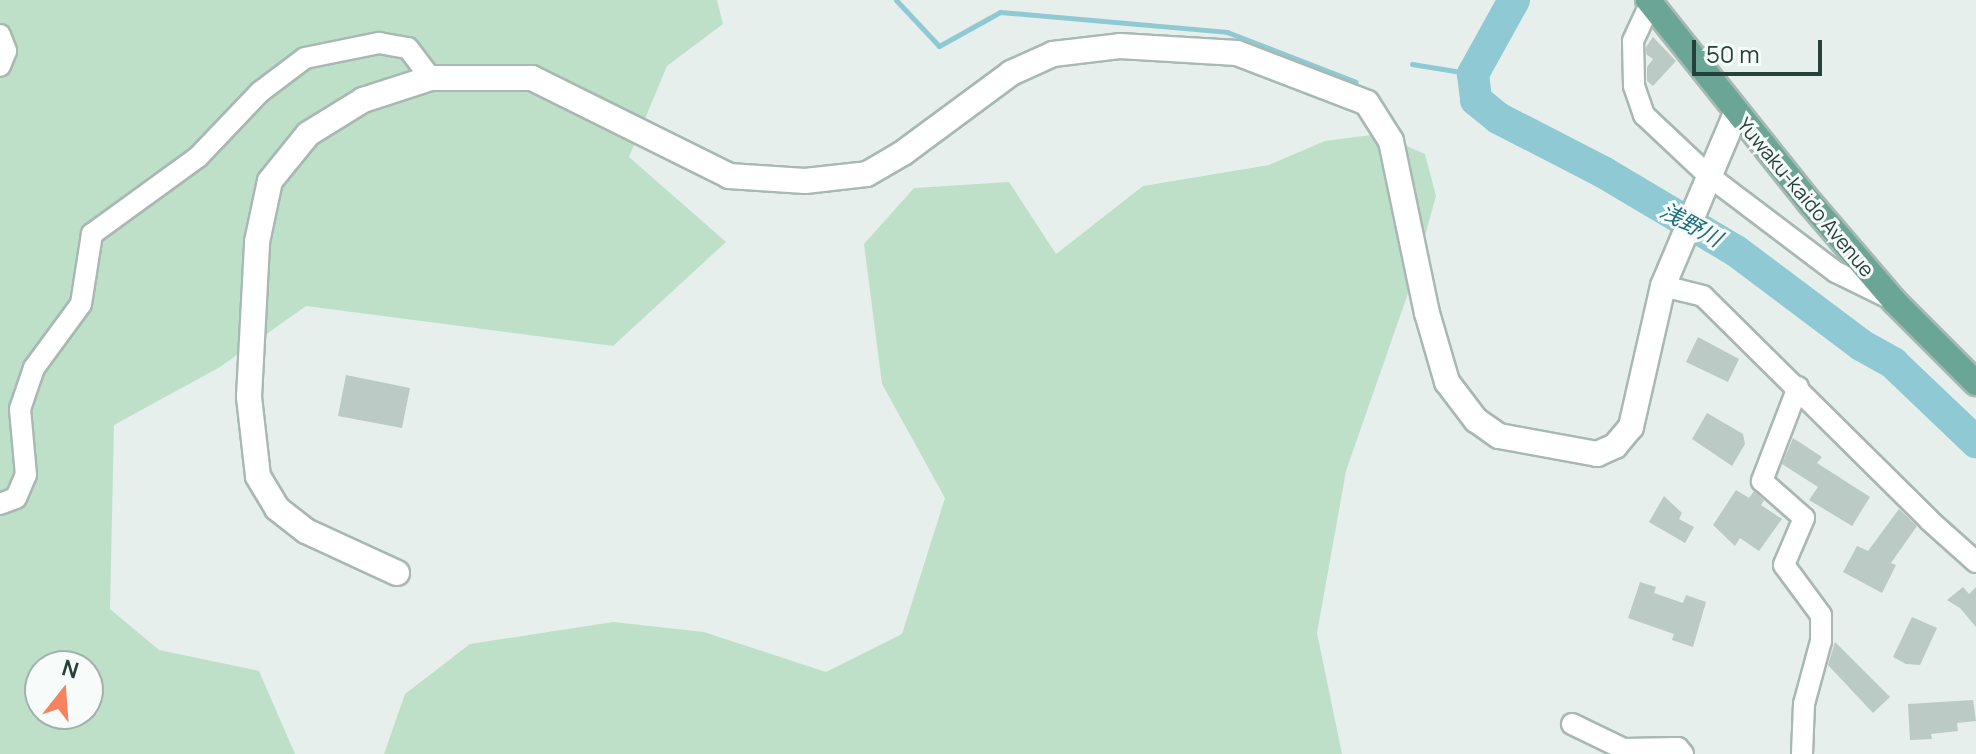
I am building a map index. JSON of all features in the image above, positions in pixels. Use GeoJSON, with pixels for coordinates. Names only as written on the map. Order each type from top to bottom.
{"type":"FeatureCollection","features":[{"type":"Feature","properties":{"kind":"main road","name":"Yuwaku-kaido Avenue"},"geometry":{"type":"LineString","coordinates":[[1650,1],[1736,113],[1894,301],[1976,383]]}},
{"type":"Feature","properties":{"kind":"street"},"geometry":{"type":"LineString","coordinates":[[1650,1],[1633,41],[1634,86],[1644,115],[1705,185],[1836,272],[1894,301]]}},
{"type":"Feature","properties":{"kind":"street"},"geometry":{"type":"LineString","coordinates":[[0,35],[6,51],[0,66]]}},
{"type":"Feature","properties":{"kind":"street"},"geometry":{"type":"LineString","coordinates":[[0,504],[16,498],[26,475],[20,409],[34,368],[81,304],[92,234],[198,157],[260,92],[305,58],[379,43],[408,48],[431,78]]}},
{"type":"Feature","properties":{"kind":"street"},"geometry":{"type":"LineString","coordinates":[[397,573],[306,531],[277,508],[258,476],[249,397],[257,242],[270,181],[308,134],[363,100],[431,78],[532,78],[729,176],[805,181],[867,174],[903,153],[1011,73],[1053,54],[1120,46],[1237,53],[1367,103],[1391,141],[1413,255],[1447,382],[1476,420],[1499,436],[1567,451],[1597,454],[1615,446],[1631,427],[1667,275],[1736,113]]}},
{"type":"Feature","properties":{"kind":"street"},"geometry":{"type":"LineString","coordinates":[[1667,275],[1703,296],[1929,520],[1976,562]]}},
{"type":"Feature","properties":{"kind":"street"},"geometry":{"type":"LineString","coordinates":[[1798,387],[1762,481],[1804,518],[1784,565],[1821,615],[1821,641],[1804,704],[1802,754]]}},
{"type":"Feature","properties":{"kind":"street"},"geometry":{"type":"LineString","coordinates":[[1572,724],[1624,749],[1678,748],[1683,754]]}},
{"type":"Feature","properties":{"kind":"green space"},"geometry":{"type":"Polygon","coordinates":[[[0,0],[717,0],[723,24],[667,66],[629,157],[726,242],[613,346],[306,306],[220,367],[114,425],[110,609],[159,650],[259,671],[295,754],[0,754],[0,0]]]}},
{"type":"Feature","properties":{"kind":"green space"},"geometry":{"type":"Polygon","coordinates":[[[1379,134],[1425,154],[1436,196],[1413,279],[1346,471],[1317,633],[1342,754],[384,754],[405,694],[470,644],[613,622],[704,632],[826,672],[902,634],[945,498],[882,384],[864,244],[914,188],[1009,182],[1056,254],[1143,186],[1269,165],[1325,141],[1379,134]]]}},
{"type":"Feature","properties":{"kind":"building"},"geometry":{"type":"Polygon","coordinates":[[[1653,37],[1676,61],[1653,86],[1647,81],[1647,67],[1653,59],[1646,54],[1646,47],[1653,37]]]}},
{"type":"Feature","properties":{"kind":"building"},"geometry":{"type":"Polygon","coordinates":[[[1698,337],[1739,359],[1728,382],[1686,362],[1698,337]]]}},
{"type":"Feature","properties":{"kind":"building"},"geometry":{"type":"Polygon","coordinates":[[[346,375],[410,388],[402,428],[338,416],[346,375]]]}},
{"type":"Feature","properties":{"kind":"building"},"geometry":{"type":"Polygon","coordinates":[[[1707,413],[1743,434],[1745,444],[1732,466],[1692,439],[1707,413]]]}},
{"type":"Feature","properties":{"kind":"building"},"geometry":{"type":"Polygon","coordinates":[[[1793,438],[1822,457],[1817,463],[1870,497],[1852,526],[1809,500],[1818,487],[1782,464],[1793,438]]]}},
{"type":"Feature","properties":{"kind":"building"},"geometry":{"type":"Polygon","coordinates":[[[1736,490],[1749,498],[1754,491],[1764,500],[1761,505],[1782,519],[1759,551],[1740,538],[1735,546],[1713,525],[1736,490]]]}},
{"type":"Feature","properties":{"kind":"building"},"geometry":{"type":"Polygon","coordinates":[[[1664,496],[1682,513],[1679,519],[1694,527],[1685,543],[1649,522],[1664,496]]]}},
{"type":"Feature","properties":{"kind":"building"},"geometry":{"type":"Polygon","coordinates":[[[1899,509],[1917,526],[1891,563],[1896,565],[1882,593],[1843,572],[1857,546],[1868,551],[1899,509]]]}},
{"type":"Feature","properties":{"kind":"building"},"geometry":{"type":"Polygon","coordinates":[[[1640,582],[1656,587],[1654,593],[1683,603],[1686,595],[1706,602],[1693,647],[1672,640],[1674,634],[1628,618],[1640,582]]]}},
{"type":"Feature","properties":{"kind":"building"},"geometry":{"type":"Polygon","coordinates":[[[1963,587],[1969,594],[1976,587],[1976,627],[1960,608],[1947,600],[1963,587]]]}},
{"type":"Feature","properties":{"kind":"building"},"geometry":{"type":"Polygon","coordinates":[[[1912,617],[1937,628],[1920,665],[1906,664],[1893,657],[1912,617]]]}},
{"type":"Feature","properties":{"kind":"building"},"geometry":{"type":"Polygon","coordinates":[[[1835,642],[1890,697],[1873,713],[1828,665],[1835,642]]]}},
{"type":"Feature","properties":{"kind":"building"},"geometry":{"type":"Polygon","coordinates":[[[1973,700],[1976,721],[1957,723],[1958,731],[1931,734],[1932,739],[1910,740],[1908,704],[1973,700]]]}},
{"type":"Feature","properties":{"kind":"waterway"},"geometry":{"type":"LineString","coordinates":[[896,0],[939,46],[1000,12],[1227,32],[1356,82]]}},
{"type":"Feature","properties":{"kind":"waterway","name":"浅野川"},"geometry":{"type":"LineString","coordinates":[[1514,0],[1473,74],[1476,100],[1498,118],[1603,172],[1736,251],[1861,345],[1893,363],[1976,442]]}},
{"type":"Feature","properties":{"kind":"waterway"},"geometry":{"type":"LineString","coordinates":[[1412,64],[1473,74]]}}]}
